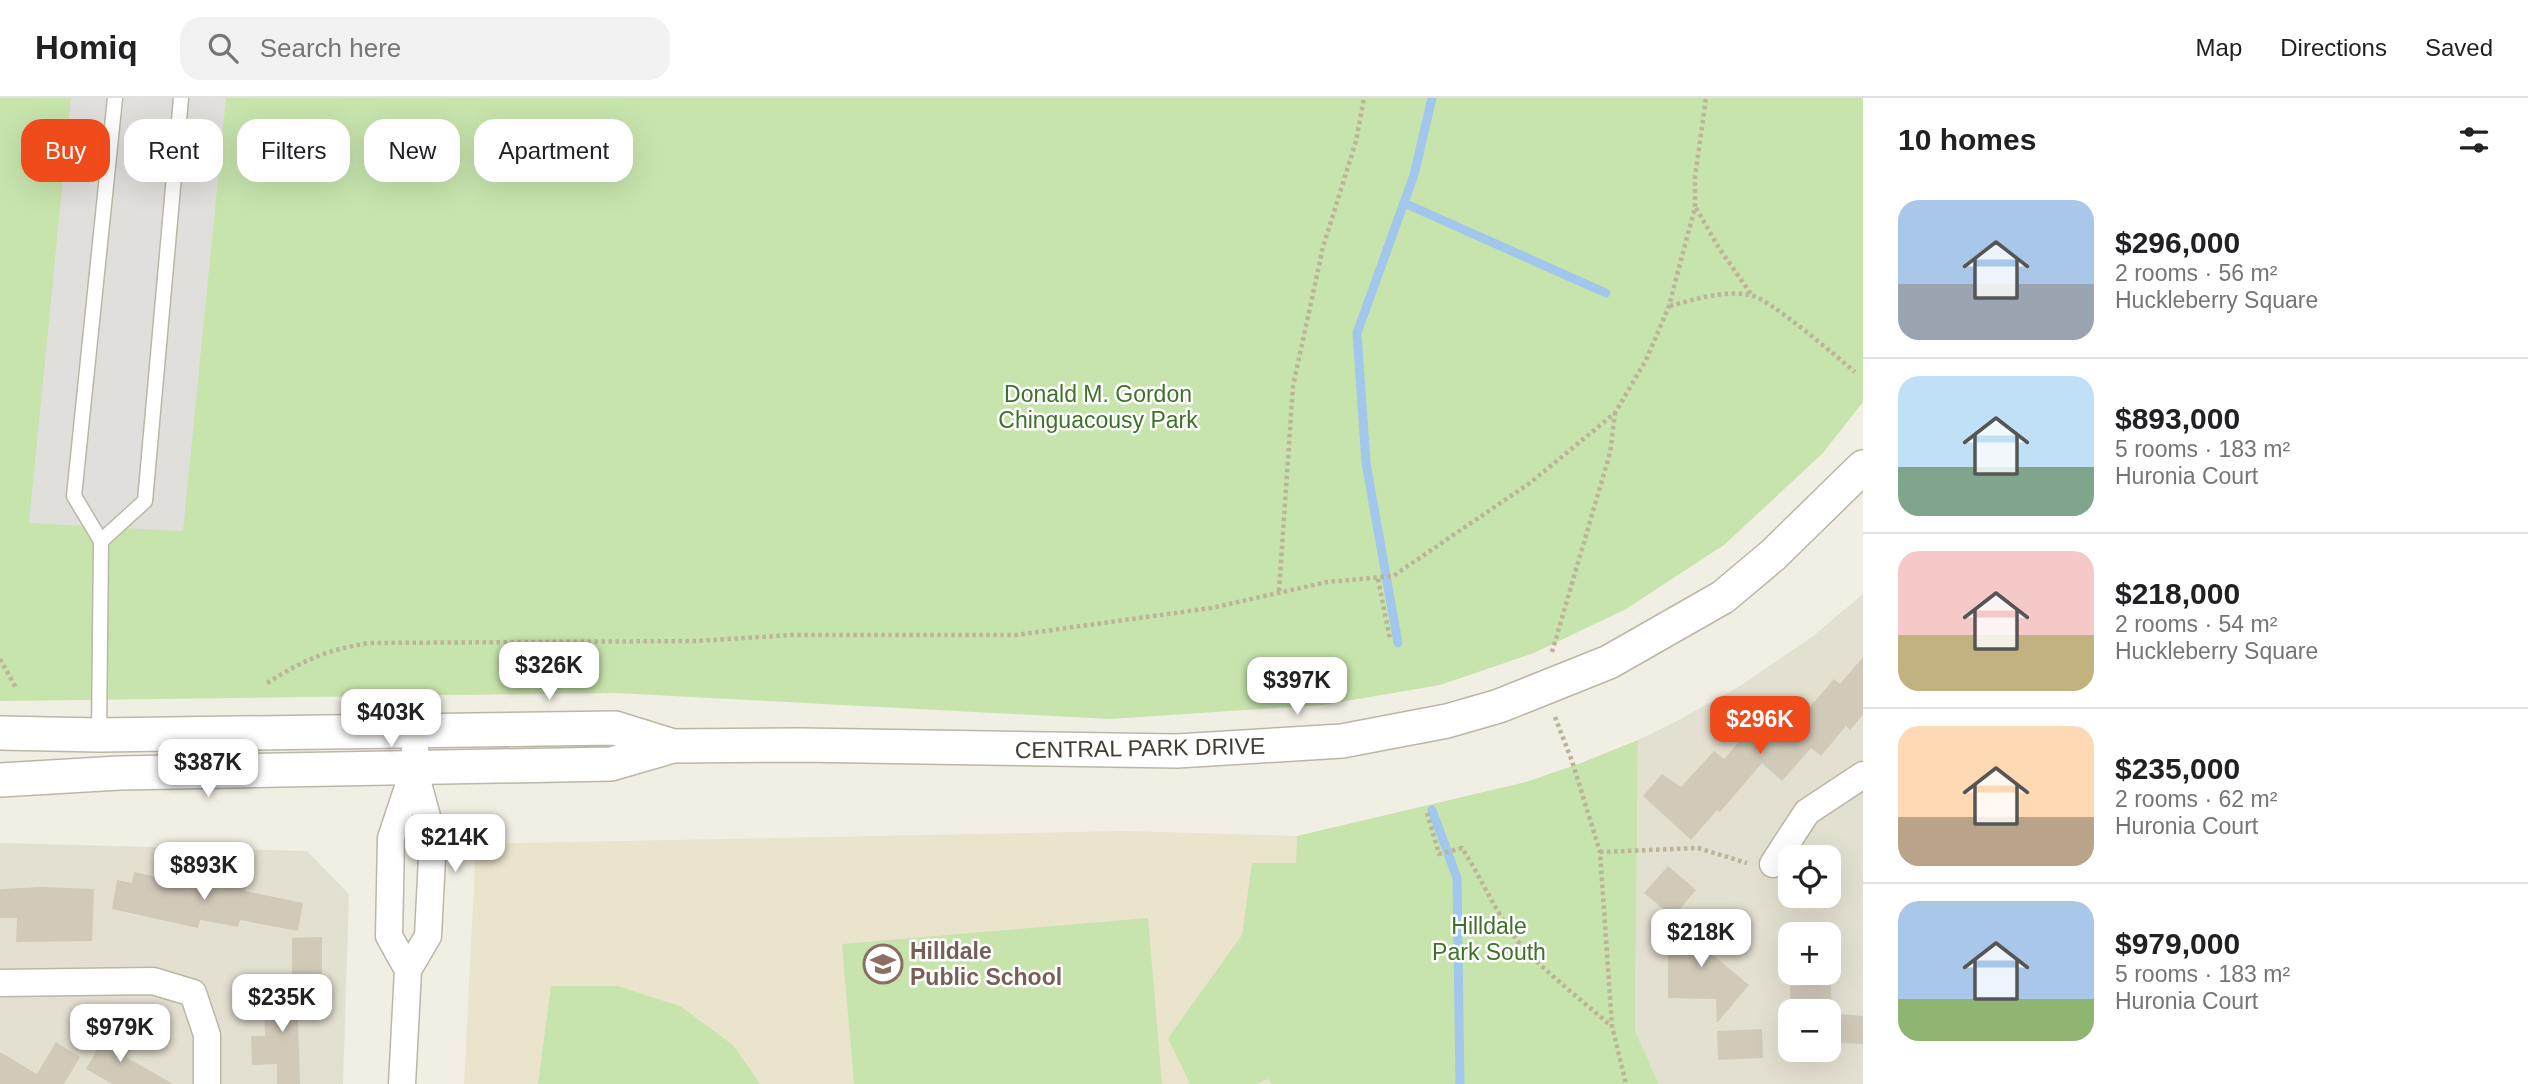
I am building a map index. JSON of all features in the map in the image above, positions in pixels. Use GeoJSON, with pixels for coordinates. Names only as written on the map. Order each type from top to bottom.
{"type":"FeatureCollection","features":[{"type":"Feature","properties":{"kind":"street","name":"CENTRAL PARK DRIVE"},"geometry":{"type":"LineString","coordinates":[[0,780],[119,773],[611,765],[673,746],[800,745],[1178,751],[1288,745],[1378,736],[1436,724],[1499,706],[1609,662],[1723,597],[1773,555],[1863,467]]}},
{"type":"Feature","properties":{"kind":"street","name":"CENTRAL PARK DRIVE"},"geometry":{"type":"LineString","coordinates":[[0,733],[99,735],[615,728],[673,746]]}},
{"type":"Feature","properties":{"kind":"street"},"geometry":{"type":"LineString","coordinates":[[408,970],[388,936],[391,838],[414,769],[416,732]]}},
{"type":"Feature","properties":{"kind":"street"},"geometry":{"type":"LineString","coordinates":[[402,1084],[408,970],[428,936],[433,838],[414,769]]}},
{"type":"Feature","properties":{"kind":"street"},"geometry":{"type":"LineString","coordinates":[[1773,864],[1807,812],[1863,775]]}},
{"type":"Feature","properties":{"kind":"street"},"geometry":{"type":"LineString","coordinates":[[0,983],[153,981],[193,993],[207,1035],[207,1084]]}},
{"type":"Feature","properties":{"kind":"lane"},"geometry":{"type":"LineString","coordinates":[[99,735],[100,541],[74,496],[115,98]]}},
{"type":"Feature","properties":{"kind":"lane"},"geometry":{"type":"LineString","coordinates":[[100,541],[145,501],[181,98]]}},
{"type":"Feature","properties":{"kind":"path"},"geometry":{"type":"LineString","coordinates":[[1279,591],[1293,386],[1323,247],[1356,141],[1364,98]]}},
{"type":"Feature","properties":{"kind":"path"},"geometry":{"type":"LineString","coordinates":[[267,683],[302,662],[332,649],[369,643],[696,641],[792,635],[1016,635],[1211,608],[1327,582],[1394,576],[1530,483],[1615,413],[1646,360],[1669,306],[1695,207],[1695,177],[1706,98]]}},
{"type":"Feature","properties":{"kind":"path"},"geometry":{"type":"LineString","coordinates":[[1695,207],[1718,248],[1752,295],[1811,336],[1855,372]]}},
{"type":"Feature","properties":{"kind":"path"},"geometry":{"type":"LineString","coordinates":[[1669,306],[1707,296],[1752,295]]}},
{"type":"Feature","properties":{"kind":"path"},"geometry":{"type":"LineString","coordinates":[[1615,413],[1610,453],[1569,587],[1543,687],[1572,761],[1600,852],[1612,1026],[1626,1084]]}},
{"type":"Feature","properties":{"kind":"path"},"geometry":{"type":"LineString","coordinates":[[1380,579],[1390,639]]}},
{"type":"Feature","properties":{"kind":"path"},"geometry":{"type":"LineString","coordinates":[[0,659],[16,688]]}},
{"type":"Feature","properties":{"kind":"path"},"geometry":{"type":"LineString","coordinates":[[1427,813],[1439,854],[1462,848],[1484,881],[1503,920],[1528,953],[1612,1026]]}},
{"type":"Feature","properties":{"kind":"path"},"geometry":{"type":"LineString","coordinates":[[1600,852],[1698,848],[1741,863],[1773,864]]}},
{"type":"Feature","properties":{"kind":"shaded area"},"geometry":{"type":"Polygon","coordinates":[[[71,98],[226,98],[223,128],[223,119],[124,119],[124,182],[218,182],[183,531],[29,523],[63,182],[110,182],[110,119],[69,119],[71,98]]]}},
{"type":"Feature","properties":{"kind":"shaded area"},"geometry":{"type":"Polygon","coordinates":[[[1863,594],[1863,1084],[1659,1084],[1635,1031],[1638,740],[1740,686],[1813,636],[1863,594]]]}},
{"type":"Feature","properties":{"kind":"shaded area","name":"Hilldale Public School"},"geometry":{"type":"Polygon","coordinates":[[[1124,831],[1297,836],[1295,1084],[464,1084],[476,844],[1124,831]]]}},
{"type":"Feature","properties":{"kind":"shaded area"},"geometry":{"type":"Polygon","coordinates":[[[0,843],[307,851],[349,894],[343,1084],[0,1084],[0,843]]]}},
{"type":"Feature","properties":{"kind":"green space","name":"Donald M. Gordon Chinguacousy Park"},"geometry":{"type":"Polygon","coordinates":[[[0,98],[1863,98],[1863,402],[1822,454],[1724,545],[1626,609],[1534,653],[1440,685],[1323,705],[1110,719],[615,693],[0,701],[0,98]]]}},
{"type":"Feature","properties":{"kind":"green space","name":"Hilldale Park South"},"geometry":{"type":"Polygon","coordinates":[[[1638,740],[1635,1031],[1659,1084],[1272,1084],[1268,1079],[1257,1084],[1190,1084],[1168,1038],[1242,935],[1252,863],[1296,863],[1297,836],[1526,782],[1638,740]]]}},
{"type":"Feature","properties":{"kind":"green space"},"geometry":{"type":"Polygon","coordinates":[[[1148,918],[1162,1084],[854,1084],[842,944],[1148,918]]]}},
{"type":"Feature","properties":{"kind":"green space"},"geometry":{"type":"Polygon","coordinates":[[[551,986],[617,986],[680,1006],[733,1045],[760,1084],[538,1084],[551,986]]]}},
{"type":"Feature","properties":{"kind":"building"},"geometry":{"type":"Polygon","coordinates":[[[1863,657],[1863,715],[1850,730],[1846,726],[1821,756],[1811,748],[1782,781],[1762,763],[1720,812],[1717,810],[1691,840],[1643,796],[1662,774],[1681,787],[1714,751],[1724,759],[1755,723],[1774,739],[1803,704],[1808,709],[1834,679],[1840,684],[1863,657]]]}},
{"type":"Feature","properties":{"kind":"building"},"geometry":{"type":"Polygon","coordinates":[[[1668,866],[1696,890],[1673,917],[1644,893],[1668,866]]]}},
{"type":"Feature","properties":{"kind":"building"},"geometry":{"type":"Polygon","coordinates":[[[134,872],[178,881],[179,877],[218,884],[220,875],[247,880],[245,891],[303,903],[298,931],[240,920],[238,927],[200,920],[198,928],[112,909],[117,880],[132,883],[134,872]]]}},
{"type":"Feature","properties":{"kind":"building"},"geometry":{"type":"Polygon","coordinates":[[[0,889],[94,889],[92,941],[16,942],[17,918],[0,918],[0,889]]]}},
{"type":"Feature","properties":{"kind":"building"},"geometry":{"type":"Polygon","coordinates":[[[1693,915],[1715,934],[1713,936],[1722,945],[1713,955],[1749,985],[1717,1023],[1716,999],[1668,998],[1668,954],[1663,950],[1693,915]]]}},
{"type":"Feature","properties":{"kind":"building"},"geometry":{"type":"Polygon","coordinates":[[[322,937],[322,983],[292,983],[292,938],[322,937]]]}},
{"type":"Feature","properties":{"kind":"building"},"geometry":{"type":"Polygon","coordinates":[[[1831,985],[1832,999],[1790,999],[1790,986],[1831,985]]]}},
{"type":"Feature","properties":{"kind":"building"},"geometry":{"type":"Polygon","coordinates":[[[264,991],[310,991],[311,1019],[298,1019],[300,1084],[277,1084],[277,1064],[252,1065],[251,1036],[265,1036],[264,991]]]}},
{"type":"Feature","properties":{"kind":"building"},"geometry":{"type":"Polygon","coordinates":[[[1841,1014],[1863,1016],[1863,1044],[1841,1043],[1841,1014]]]}},
{"type":"Feature","properties":{"kind":"building"},"geometry":{"type":"Polygon","coordinates":[[[109,1029],[134,1044],[126,1057],[173,1084],[112,1084],[86,1069],[109,1029]]]}},
{"type":"Feature","properties":{"kind":"building"},"geometry":{"type":"Polygon","coordinates":[[[1762,1029],[1763,1058],[1718,1060],[1717,1031],[1762,1029]]]}},
{"type":"Feature","properties":{"kind":"building"},"geometry":{"type":"Polygon","coordinates":[[[56,1042],[80,1057],[64,1084],[0,1084],[0,1052],[37,1074],[56,1042]]]}},
{"type":"Feature","properties":{"kind":"waterway"},"geometry":{"type":"LineString","coordinates":[[1398,643],[1366,463],[1357,333],[1414,175],[1432,98]]}},
{"type":"Feature","properties":{"kind":"waterway"},"geometry":{"type":"LineString","coordinates":[[1404,203],[1606,293]]}},
{"type":"Feature","properties":{"kind":"waterway"},"geometry":{"type":"LineString","coordinates":[[1432,810],[1457,878],[1460,1084]]}},
{"type":"Feature","properties":{"kind":"place","name":"Hilldale Public School"},"geometry":{"type":"Point","coordinates":[883,964]}}]}
